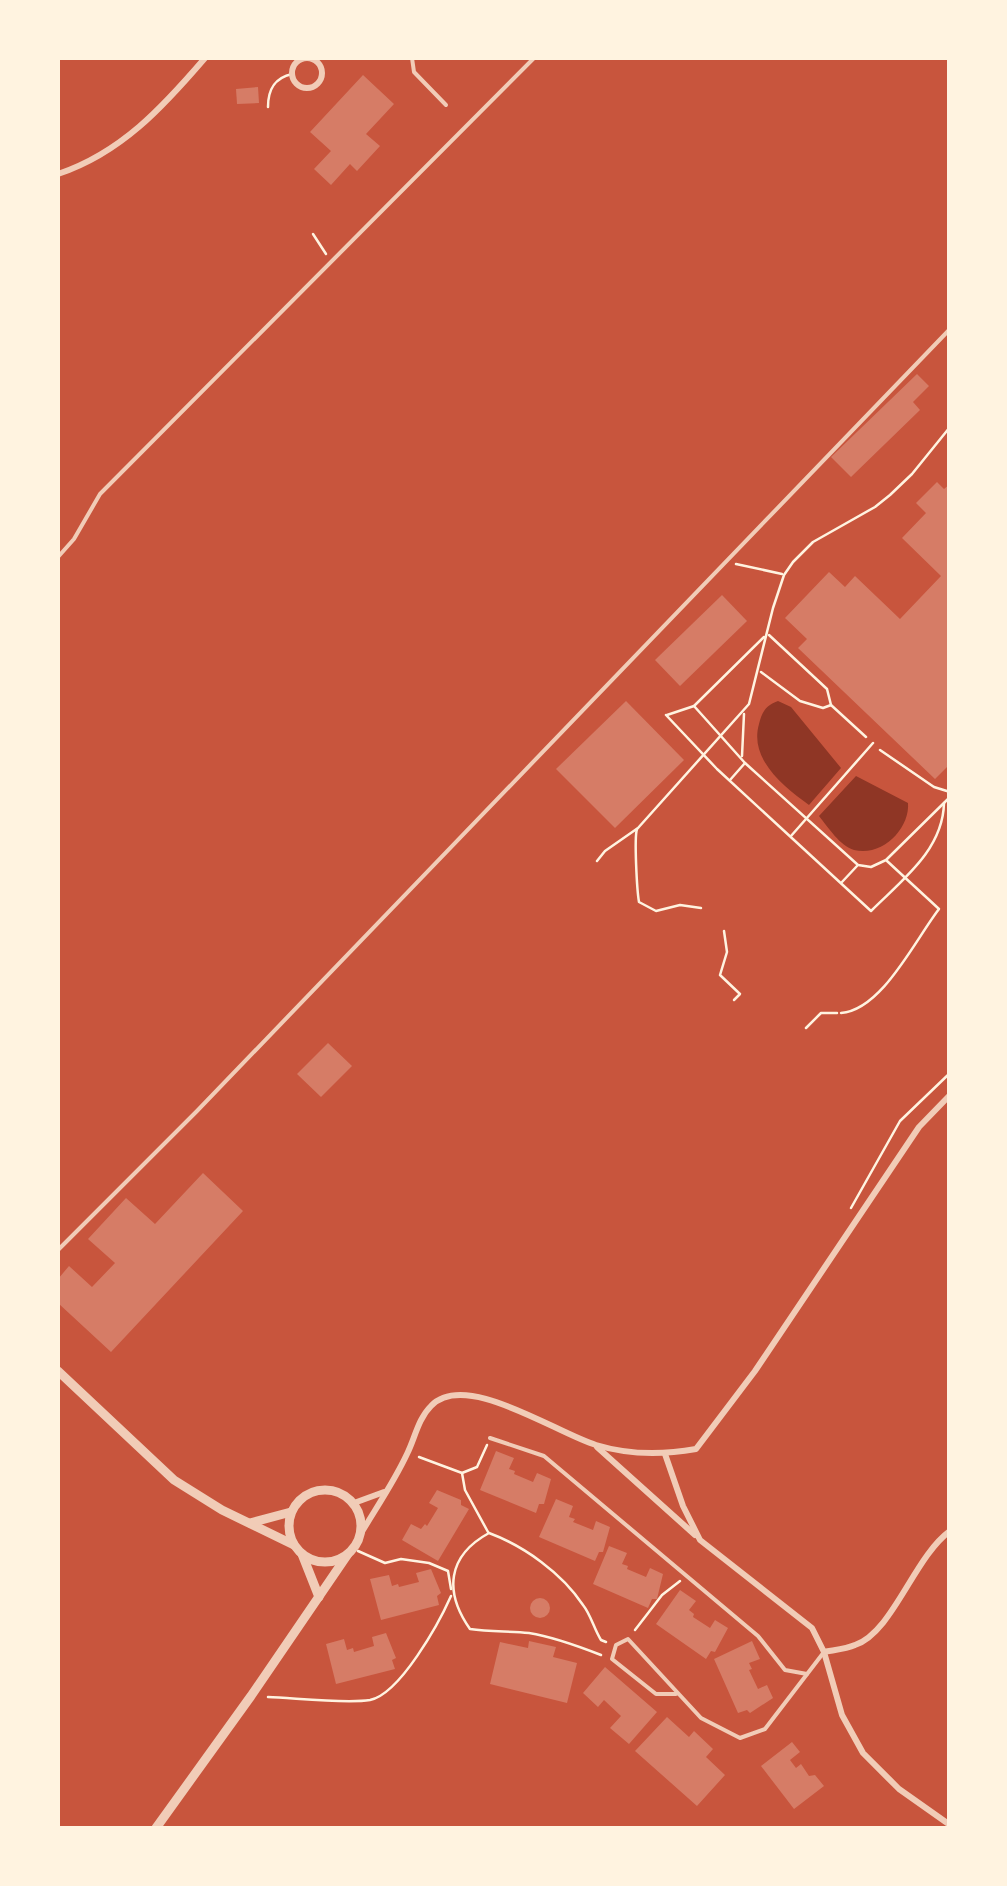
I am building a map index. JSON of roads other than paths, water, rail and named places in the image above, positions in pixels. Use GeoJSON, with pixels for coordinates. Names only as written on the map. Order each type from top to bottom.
{"type":"FeatureCollection","features":[{"type":"Feature","properties":{"kind":"street"},"geometry":{"type":"LineString","coordinates":[[58,174],[117,146],[166,103],[205,58]]}},
{"type":"Feature","properties":{"kind":"street"},"geometry":{"type":"LineString","coordinates":[[299,59],[318,62],[322,77],[310,88],[302,88],[292,74],[299,59]]}},
{"type":"Feature","properties":{"kind":"street"},"geometry":{"type":"LineString","coordinates":[[156,1828],[350,1551],[408,1454],[431,1405],[453,1394],[480,1397],[595,1445],[634,1453],[666,1454],[696,1449],[755,1371],[919,1127],[950,1095]]}},
{"type":"Feature","properties":{"kind":"street"},"geometry":{"type":"LineString","coordinates":[[58,1370],[174,1480],[222,1510],[294,1544]]}},
{"type":"Feature","properties":{"kind":"street"},"geometry":{"type":"LineString","coordinates":[[595,1445],[700,1540],[812,1628],[824,1652],[842,1715],[864,1753],[899,1789],[950,1824]]}},
{"type":"Feature","properties":{"kind":"street"},"geometry":{"type":"LineString","coordinates":[[666,1454],[683,1506],[700,1540]]}},
{"type":"Feature","properties":{"kind":"street"},"geometry":{"type":"LineString","coordinates":[[319,1597],[289,1533],[291,1512],[304,1495],[336,1491],[354,1503],[359,1513],[360,1535]]}},
{"type":"Feature","properties":{"kind":"street"},"geometry":{"type":"LineString","coordinates":[[354,1503],[385,1492]]}},
{"type":"Feature","properties":{"kind":"street"},"geometry":{"type":"LineString","coordinates":[[250,1523],[291,1512]]}},
{"type":"Feature","properties":{"kind":"street"},"geometry":{"type":"LineString","coordinates":[[824,1652],[859,1644],[892,1611],[917,1568],[939,1539],[950,1532]]}},
{"type":"Feature","properties":{"kind":"street"},"geometry":{"type":"LineString","coordinates":[[302,1554],[325,1562],[350,1551]]}},
{"type":"Feature","properties":{"kind":"lane"},"geometry":{"type":"LineString","coordinates":[[412,58],[414,72],[421,82],[446,105]]}},
{"type":"Feature","properties":{"kind":"lane"},"geometry":{"type":"LineString","coordinates":[[58,558],[100,494],[534,58]]}},
{"type":"Feature","properties":{"kind":"lane"},"geometry":{"type":"LineString","coordinates":[[58,1250],[950,329]]}},
{"type":"Feature","properties":{"kind":"lane"},"geometry":{"type":"LineString","coordinates":[[490,1438],[544,1456],[758,1636],[785,1670],[807,1674]]}},
{"type":"Feature","properties":{"kind":"lane"},"geometry":{"type":"LineString","coordinates":[[676,1694],[656,1694],[612,1659],[616,1645],[628,1639],[702,1718],[740,1738],[765,1729],[824,1652]]}}]}
